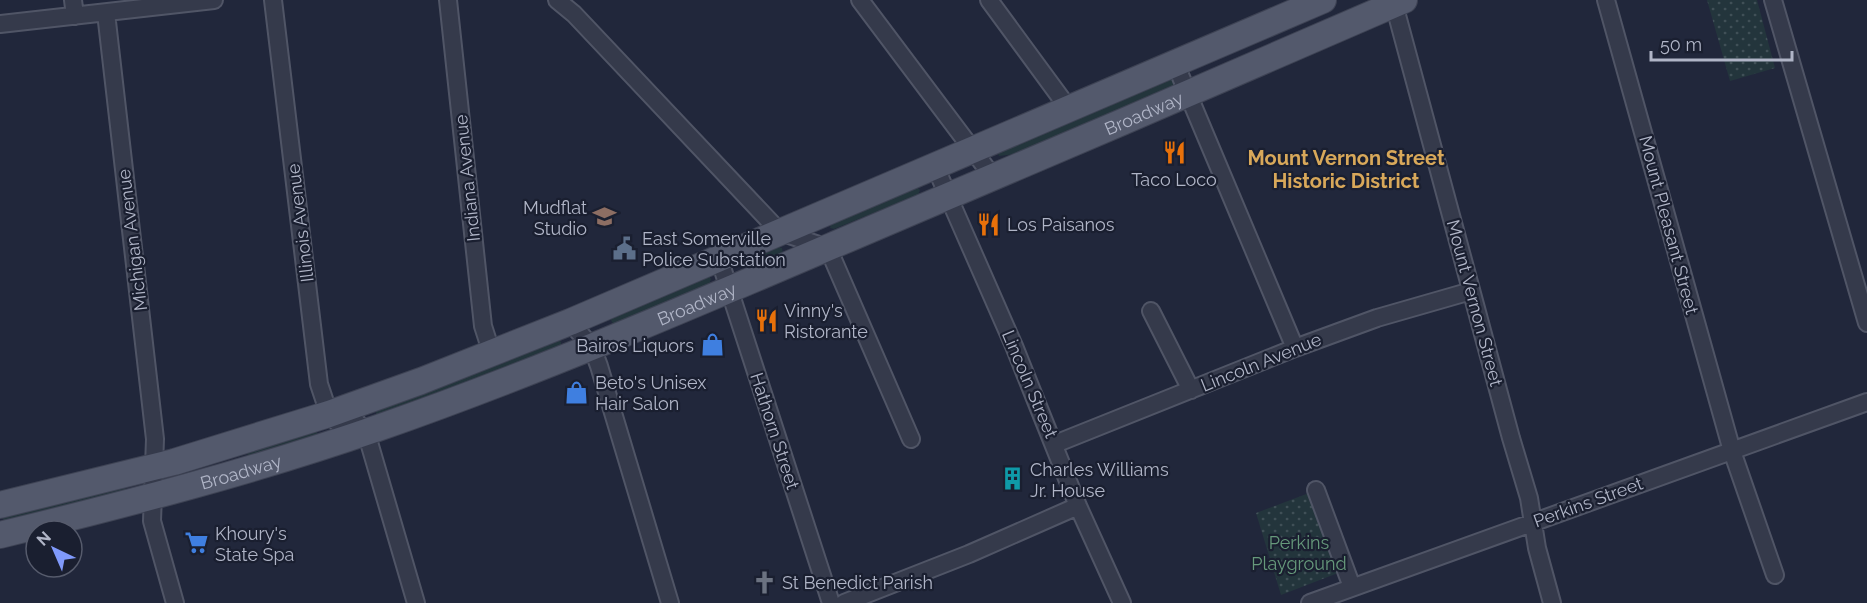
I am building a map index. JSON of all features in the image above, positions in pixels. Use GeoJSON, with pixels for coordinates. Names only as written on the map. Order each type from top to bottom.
{"type":"FeatureCollection","features":[{"type":"Feature","properties":{"kind":"main road","name":"Broadway"},"geometry":{"type":"LineString","coordinates":[[0,505],[155,467],[337,411],[492,354],[1323,0]]}},
{"type":"Feature","properties":{"kind":"main road","name":"Broadway"},"geometry":{"type":"LineString","coordinates":[[0,535],[153,497],[359,434],[592,347],[993,177],[1393,2]]}},
{"type":"Feature","properties":{"kind":"street"},"geometry":{"type":"LineString","coordinates":[[0,24],[74,8],[105,13],[214,0]]}},
{"type":"Feature","properties":{"kind":"street","name":"Illinois Avenue"},"geometry":{"type":"LineString","coordinates":[[273,0],[317,375],[337,411]]}},
{"type":"Feature","properties":{"kind":"street","name":"Indiana Avenue"},"geometry":{"type":"LineString","coordinates":[[448,0],[483,327],[492,354]]}},
{"type":"Feature","properties":{"kind":"street"},"geometry":{"type":"LineString","coordinates":[[557,0],[574,14],[780,232],[828,248],[911,440]]}},
{"type":"Feature","properties":{"kind":"street"},"geometry":{"type":"LineString","coordinates":[[860,0],[993,177]]}},
{"type":"Feature","properties":{"kind":"street"},"geometry":{"type":"LineString","coordinates":[[989,0],[1069,109]]}},
{"type":"Feature","properties":{"kind":"street","name":"Mount Pleasant Street"},"geometry":{"type":"LineString","coordinates":[[1606,0],[1732,451],[1774,575]]}},
{"type":"Feature","properties":{"kind":"street"},"geometry":{"type":"LineString","coordinates":[[1773,0],[1867,323]]}},
{"type":"Feature","properties":{"kind":"street","name":"Mount Vernon Street"},"geometry":{"type":"LineString","coordinates":[[1393,2],[1534,522],[1537,548],[1552,603]]}},
{"type":"Feature","properties":{"kind":"street","name":"Michigan Avenue"},"geometry":{"type":"LineString","coordinates":[[105,13],[155,439],[152,521],[175,603]]}},
{"type":"Feature","properties":{"kind":"street"},"geometry":{"type":"LineString","coordinates":[[1175,63],[1295,348]]}},
{"type":"Feature","properties":{"kind":"street","name":"Lincoln Street"},"geometry":{"type":"LineString","coordinates":[[935,166],[1014,346],[1078,506],[1122,603]]}},
{"type":"Feature","properties":{"kind":"street","name":"Hathorn Street"},"geometry":{"type":"LineString","coordinates":[[719,258],[831,603]]}},
{"type":"Feature","properties":{"kind":"street","name":"Lincoln Avenue"},"geometry":{"type":"LineString","coordinates":[[1055,444],[1295,348],[1377,318],[1471,291]]}},
{"type":"Feature","properties":{"kind":"street"},"geometry":{"type":"LineString","coordinates":[[1151,310],[1191,390]]}},
{"type":"Feature","properties":{"kind":"street"},"geometry":{"type":"LineString","coordinates":[[570,322],[592,347],[670,603]]}},
{"type":"Feature","properties":{"kind":"street","name":"Perkins Street"},"geometry":{"type":"LineString","coordinates":[[1310,603],[1867,402]]}},
{"type":"Feature","properties":{"kind":"street"},"geometry":{"type":"LineString","coordinates":[[337,411],[359,434],[416,603]]}},
{"type":"Feature","properties":{"kind":"street"},"geometry":{"type":"LineString","coordinates":[[1316,490],[1352,587]]}},
{"type":"Feature","properties":{"kind":"street"},"geometry":{"type":"LineString","coordinates":[[844,603],[969,554],[1078,506]]}},
{"type":"Feature","properties":{"kind":"green space"},"geometry":{"type":"Polygon","coordinates":[[[1707,0],[1757,0],[1775,68],[1730,81],[1707,0]]]}},
{"type":"Feature","properties":{"kind":"green space"},"geometry":{"type":"Polygon","coordinates":[[[1171,78],[1174,80],[1172,87],[1016,154],[999,156],[997,152],[1171,78]]]}},
{"type":"Feature","properties":{"kind":"green space"},"geometry":{"type":"Polygon","coordinates":[[[915,185],[920,190],[918,195],[834,229],[830,228],[831,224],[915,185]]]}},
{"type":"Feature","properties":{"kind":"green space"},"geometry":{"type":"Polygon","coordinates":[[[778,247],[782,248],[783,254],[748,268],[745,266],[753,256],[778,247]]]}},
{"type":"Feature","properties":{"kind":"green space"},"geometry":{"type":"Polygon","coordinates":[[[709,276],[711,279],[709,285],[617,325],[611,320],[612,316],[709,276]]]}},
{"type":"Feature","properties":{"kind":"green space"},"geometry":{"type":"Polygon","coordinates":[[[554,339],[561,342],[561,347],[379,416],[376,415],[379,409],[471,375],[554,339]]]}},
{"type":"Feature","properties":{"kind":"green space"},"geometry":{"type":"Polygon","coordinates":[[[315,430],[317,437],[248,456],[247,454],[250,450],[315,430]]]}},
{"type":"Feature","properties":{"kind":"green space"},"geometry":{"type":"Polygon","coordinates":[[[124,486],[126,492],[4,521],[3,519],[4,515],[124,486]]]}},
{"type":"Feature","properties":{"kind":"green space","name":"Perkins Playground"},"geometry":{"type":"Polygon","coordinates":[[[1309,493],[1338,573],[1281,595],[1256,513],[1309,493]]]}},
{"type":"Feature","properties":{"kind":"place","name":"Taco Loco"},"geometry":{"type":"Point","coordinates":[1174,153]}},
{"type":"Feature","properties":{"kind":"place","name":"Mudflat Studio"},"geometry":{"type":"Point","coordinates":[605,217]}},
{"type":"Feature","properties":{"kind":"place","name":"Los Paisanos"},"geometry":{"type":"Point","coordinates":[989,224]}},
{"type":"Feature","properties":{"kind":"place","name":"East Somerville Police Substation"},"geometry":{"type":"Point","coordinates":[624,248]}},
{"type":"Feature","properties":{"kind":"place","name":"Vinny's Ristorante"},"geometry":{"type":"Point","coordinates":[766,320]}},
{"type":"Feature","properties":{"kind":"place","name":"Bairos Liquors"},"geometry":{"type":"Point","coordinates":[712,345]}},
{"type":"Feature","properties":{"kind":"place","name":"Beto's Unisex Hair Salon"},"geometry":{"type":"Point","coordinates":[577,392]}},
{"type":"Feature","properties":{"kind":"place","name":"Charles Williams Jr. House"},"geometry":{"type":"Point","coordinates":[1012,479]}},
{"type":"Feature","properties":{"kind":"place","name":"Khoury's State Spa"},"geometry":{"type":"Point","coordinates":[197,543]}},
{"type":"Feature","properties":{"kind":"place","name":"St Benedict Parish"},"geometry":{"type":"Point","coordinates":[764,582]}},
{"type":"Feature","properties":{"kind":"district","name":"Mount Vernon Street Historic District"},"geometry":{"type":"Point","coordinates":[1346,170]}}]}
